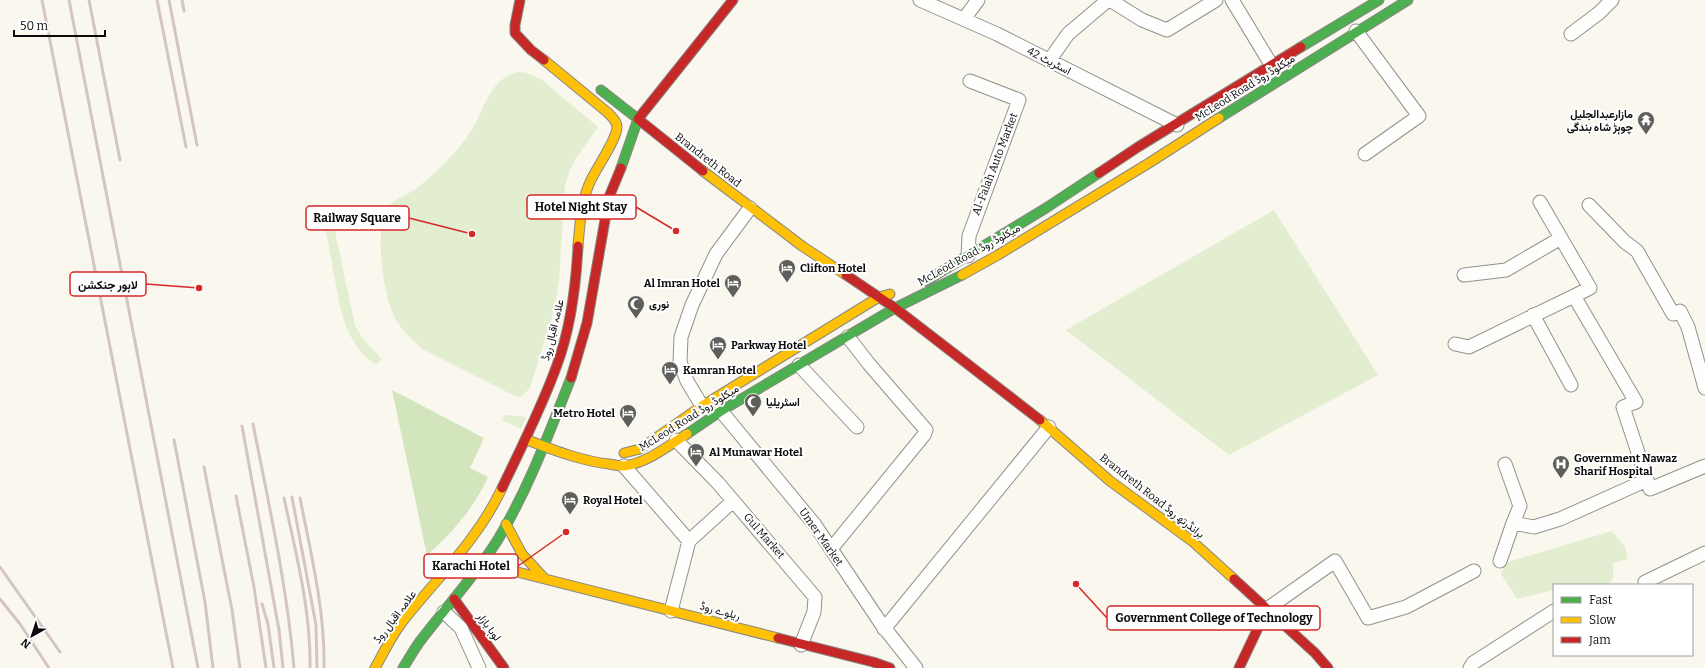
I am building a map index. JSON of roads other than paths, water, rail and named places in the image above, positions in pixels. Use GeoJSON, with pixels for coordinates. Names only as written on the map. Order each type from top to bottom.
{"type":"FeatureCollection","features":[{"type":"Feature","properties":{"kind":"main road","name":"علامہ اقبال روڈ"},"geometry":{"type":"LineString","coordinates":[[375,668],[389,642],[403,621],[440,579],[478,530],[496,499],[527,434],[557,365],[571,312],[576,281],[580,222],[590,181],[612,140],[617,126],[615,120],[607,112],[523,43],[515,33],[518,22],[520,0]]}},
{"type":"Feature","properties":{"kind":"main road"},"geometry":{"type":"LineString","coordinates":[[403,668],[420,641],[482,563],[506,524],[524,490],[544,446],[554,440],[588,316],[609,197],[638,119],[733,0]]}},
{"type":"Feature","properties":{"kind":"main road","name":"McLeod Road میکلوڈ روڈ"},"geometry":{"type":"LineString","coordinates":[[915,286],[968,256],[1046,208],[1138,147],[1379,0]]}},
{"type":"Feature","properties":{"kind":"main road","name":"McLeod Road میکلوڈ روڈ"},"geometry":{"type":"LineString","coordinates":[[527,434],[544,446],[590,462],[624,466],[642,461],[661,451],[721,411],[895,308],[966,273],[1149,163],[1356,31],[1408,0]]}},
{"type":"Feature","properties":{"kind":"main road","name":"Brandreth Road"},"geometry":{"type":"LineString","coordinates":[[595,84],[656,135],[750,208],[808,250],[895,308]]}},
{"type":"Feature","properties":{"kind":"main road"},"geometry":{"type":"LineString","coordinates":[[1138,147],[1149,163]]}},
{"type":"Feature","properties":{"kind":"main road","name":"McLeod Road میکلوڈ روڈ"},"geometry":{"type":"LineString","coordinates":[[616,454],[640,449],[702,406],[880,297],[902,291]]}},
{"type":"Feature","properties":{"kind":"main road","name":"Brandreth Road برانڈرتھ روڈ"},"geometry":{"type":"LineString","coordinates":[[895,308],[1049,427],[1110,481],[1192,541],[1315,653],[1328,668]]}},
{"type":"Feature","properties":{"kind":"main road"},"geometry":{"type":"LineString","coordinates":[[527,434],[554,440],[581,450],[602,454]]}},
{"type":"Feature","properties":{"kind":"main road","name":"ریلوے روڈ"},"geometry":{"type":"LineString","coordinates":[[506,524],[521,555],[532,568],[544,578]]}},
{"type":"Feature","properties":{"kind":"main road","name":"ریلوے روڈ"},"geometry":{"type":"LineString","coordinates":[[482,563],[873,662],[890,668]]}},
{"type":"Feature","properties":{"kind":"main road","name":"لوہا بازار"},"geometry":{"type":"LineString","coordinates":[[454,599],[504,668]]}},
{"type":"Feature","properties":{"kind":"main road"},"geometry":{"type":"LineString","coordinates":[[1239,668],[1266,609]]}},
{"type":"Feature","properties":{"kind":"street","name":"اسٹریٹ 42"},"geometry":{"type":"LineString","coordinates":[[920,0],[964,19],[1177,124]]}},
{"type":"Feature","properties":{"kind":"street"},"geometry":{"type":"LineString","coordinates":[[964,19],[978,0]]}},
{"type":"Feature","properties":{"kind":"street"},"geometry":{"type":"LineString","coordinates":[[1049,61],[1068,34],[1109,0],[1142,20],[1167,30],[1213,1]]}},
{"type":"Feature","properties":{"kind":"street"},"geometry":{"type":"LineString","coordinates":[[1232,0],[1272,66]]}},
{"type":"Feature","properties":{"kind":"street"},"geometry":{"type":"LineString","coordinates":[[1571,34],[1599,13],[1612,0]]}},
{"type":"Feature","properties":{"kind":"street"},"geometry":{"type":"LineString","coordinates":[[1356,31],[1418,116],[1365,154]]}},
{"type":"Feature","properties":{"kind":"street","name":"Al-Falah Auto Market"},"geometry":{"type":"LineString","coordinates":[[968,256],[969,236],[1019,100],[970,81]]}},
{"type":"Feature","properties":{"kind":"street"},"geometry":{"type":"LineString","coordinates":[[1455,344],[1469,347],[1590,288],[1540,202]]}},
{"type":"Feature","properties":{"kind":"street"},"geometry":{"type":"LineString","coordinates":[[1589,205],[1625,242],[1637,251],[1672,314],[1680,311],[1688,327],[1705,388]]}},
{"type":"Feature","properties":{"kind":"street"},"geometry":{"type":"LineString","coordinates":[[702,406],[687,381],[680,362],[681,337],[692,305],[716,254],[750,208]]}},
{"type":"Feature","properties":{"kind":"street"},"geometry":{"type":"LineString","coordinates":[[1464,275],[1506,270],[1561,238]]}},
{"type":"Feature","properties":{"kind":"street"},"geometry":{"type":"LineString","coordinates":[[1574,296],[1636,402],[1623,407],[1650,489],[1705,466]]}},
{"type":"Feature","properties":{"kind":"street"},"geometry":{"type":"LineString","coordinates":[[1533,315],[1571,385]]}},
{"type":"Feature","properties":{"kind":"street"},"geometry":{"type":"LineString","coordinates":[[831,549],[924,435],[926,430],[869,364],[848,337]]}},
{"type":"Feature","properties":{"kind":"street"},"geometry":{"type":"LineString","coordinates":[[799,365],[857,427]]}},
{"type":"Feature","properties":{"kind":"street","name":"Umer Market"},"geometry":{"type":"LineString","coordinates":[[721,411],[815,525],[884,629],[916,668]]}},
{"type":"Feature","properties":{"kind":"street"},"geometry":{"type":"LineString","coordinates":[[884,629],[1049,427]]}},
{"type":"Feature","properties":{"kind":"street","name":"Gul Market"},"geometry":{"type":"LineString","coordinates":[[676,440],[733,501],[815,598],[814,612],[801,645]]}},
{"type":"Feature","properties":{"kind":"street"},"geometry":{"type":"LineString","coordinates":[[1500,561],[1512,523],[1520,506],[1505,464]]}},
{"type":"Feature","properties":{"kind":"street"},"geometry":{"type":"LineString","coordinates":[[624,466],[688,542]]}},
{"type":"Feature","properties":{"kind":"street"},"geometry":{"type":"LineString","coordinates":[[1512,523],[1534,527],[1560,519],[1647,480]]}},
{"type":"Feature","properties":{"kind":"street"},"geometry":{"type":"LineString","coordinates":[[670,611],[688,542],[733,501]]}},
{"type":"Feature","properties":{"kind":"street"},"geometry":{"type":"LineString","coordinates":[[1646,582],[1705,553]]}},
{"type":"Feature","properties":{"kind":"street"},"geometry":{"type":"LineString","coordinates":[[1266,609],[1335,561],[1368,618],[1406,606],[1474,571]]}},
{"type":"Feature","properties":{"kind":"street"},"geometry":{"type":"LineString","coordinates":[[444,612],[461,628],[479,668]]}},
{"type":"Feature","properties":{"kind":"street"},"geometry":{"type":"LineString","coordinates":[[1470,668],[1473,663],[1553,612]]}},
{"type":"Feature","properties":{"kind":"railway"},"geometry":{"type":"LineString","coordinates":[[42,0],[173,668]]}},
{"type":"Feature","properties":{"kind":"railway"},"geometry":{"type":"LineString","coordinates":[[69,0],[198,668]]}},
{"type":"Feature","properties":{"kind":"railway"},"geometry":{"type":"LineString","coordinates":[[89,0],[120,160]]}},
{"type":"Feature","properties":{"kind":"railway"},"geometry":{"type":"LineString","coordinates":[[157,0],[186,147]]}},
{"type":"Feature","properties":{"kind":"railway"},"geometry":{"type":"LineString","coordinates":[[169,0],[197,145]]}},
{"type":"Feature","properties":{"kind":"railway"},"geometry":{"type":"LineString","coordinates":[[182,0],[184,11]]}},
{"type":"Feature","properties":{"kind":"railway"},"geometry":{"type":"LineString","coordinates":[[253,424],[282,576],[294,668]]}},
{"type":"Feature","properties":{"kind":"railway"},"geometry":{"type":"LineString","coordinates":[[242,426],[279,630],[283,668]]}},
{"type":"Feature","properties":{"kind":"railway"},"geometry":{"type":"LineString","coordinates":[[174,440],[205,602],[213,668]]}},
{"type":"Feature","properties":{"kind":"railway"},"geometry":{"type":"LineString","coordinates":[[204,467],[232,610],[240,668]]}},
{"type":"Feature","properties":{"kind":"railway"},"geometry":{"type":"LineString","coordinates":[[236,496],[254,587],[266,668]]}},
{"type":"Feature","properties":{"kind":"railway"},"geometry":{"type":"LineString","coordinates":[[292,497],[316,625],[317,668]]}},
{"type":"Feature","properties":{"kind":"railway"},"geometry":{"type":"LineString","coordinates":[[284,498],[302,582],[310,646],[310,668]]}},
{"type":"Feature","properties":{"kind":"railway"},"geometry":{"type":"LineString","coordinates":[[300,498],[320,603],[324,646],[324,668]]}},
{"type":"Feature","properties":{"kind":"railway"},"geometry":{"type":"LineString","coordinates":[[0,567],[60,652]]}},
{"type":"Feature","properties":{"kind":"railway"},"geometry":{"type":"LineString","coordinates":[[0,599],[20,624],[49,668]]}},
{"type":"Feature","properties":{"kind":"railway"},"geometry":{"type":"LineString","coordinates":[[262,604],[268,624],[274,668]]}},
{"type":"Feature","properties":{"kind":"place","name":"مازارعبدالجلیل چوہڑ شاہ بندگی"},"geometry":{"type":"Point","coordinates":[1646,135]}},
{"type":"Feature","properties":{"kind":"place","name":"Hotel Night Stay"},"geometry":{"type":"Point","coordinates":[676,231]}},
{"type":"Feature","properties":{"kind":"place","name":"Railway Square"},"geometry":{"type":"Point","coordinates":[472,234]}},
{"type":"Feature","properties":{"kind":"place","name":"Clifton Hotel"},"geometry":{"type":"Point","coordinates":[787,283]}},
{"type":"Feature","properties":{"kind":"place","name":"لاہور جنکشن"},"geometry":{"type":"Point","coordinates":[199,288]}},
{"type":"Feature","properties":{"kind":"place","name":"Al Imran Hotel"},"geometry":{"type":"Point","coordinates":[733,298]}},
{"type":"Feature","properties":{"kind":"place","name":"نوری"},"geometry":{"type":"Point","coordinates":[636,319]}},
{"type":"Feature","properties":{"kind":"place","name":"Parkway Hotel"},"geometry":{"type":"Point","coordinates":[718,360]}},
{"type":"Feature","properties":{"kind":"place","name":"Kamran Hotel"},"geometry":{"type":"Point","coordinates":[670,385]}},
{"type":"Feature","properties":{"kind":"place","name":"اسٹریلیا"},"geometry":{"type":"Point","coordinates":[753,417]}},
{"type":"Feature","properties":{"kind":"place","name":"Metro Hotel"},"geometry":{"type":"Point","coordinates":[628,428]}},
{"type":"Feature","properties":{"kind":"place","name":"Al Munawar Hotel"},"geometry":{"type":"Point","coordinates":[696,467]}},
{"type":"Feature","properties":{"kind":"place","name":"Government Nawaz Sharif Hospital"},"geometry":{"type":"Point","coordinates":[1561,479]}},
{"type":"Feature","properties":{"kind":"place","name":"Royal Hotel"},"geometry":{"type":"Point","coordinates":[570,515]}},
{"type":"Feature","properties":{"kind":"place","name":"Karachi Hotel"},"geometry":{"type":"Point","coordinates":[566,532]}},
{"type":"Feature","properties":{"kind":"place","name":"Government College of Technology"},"geometry":{"type":"Point","coordinates":[1076,584]}}]}
